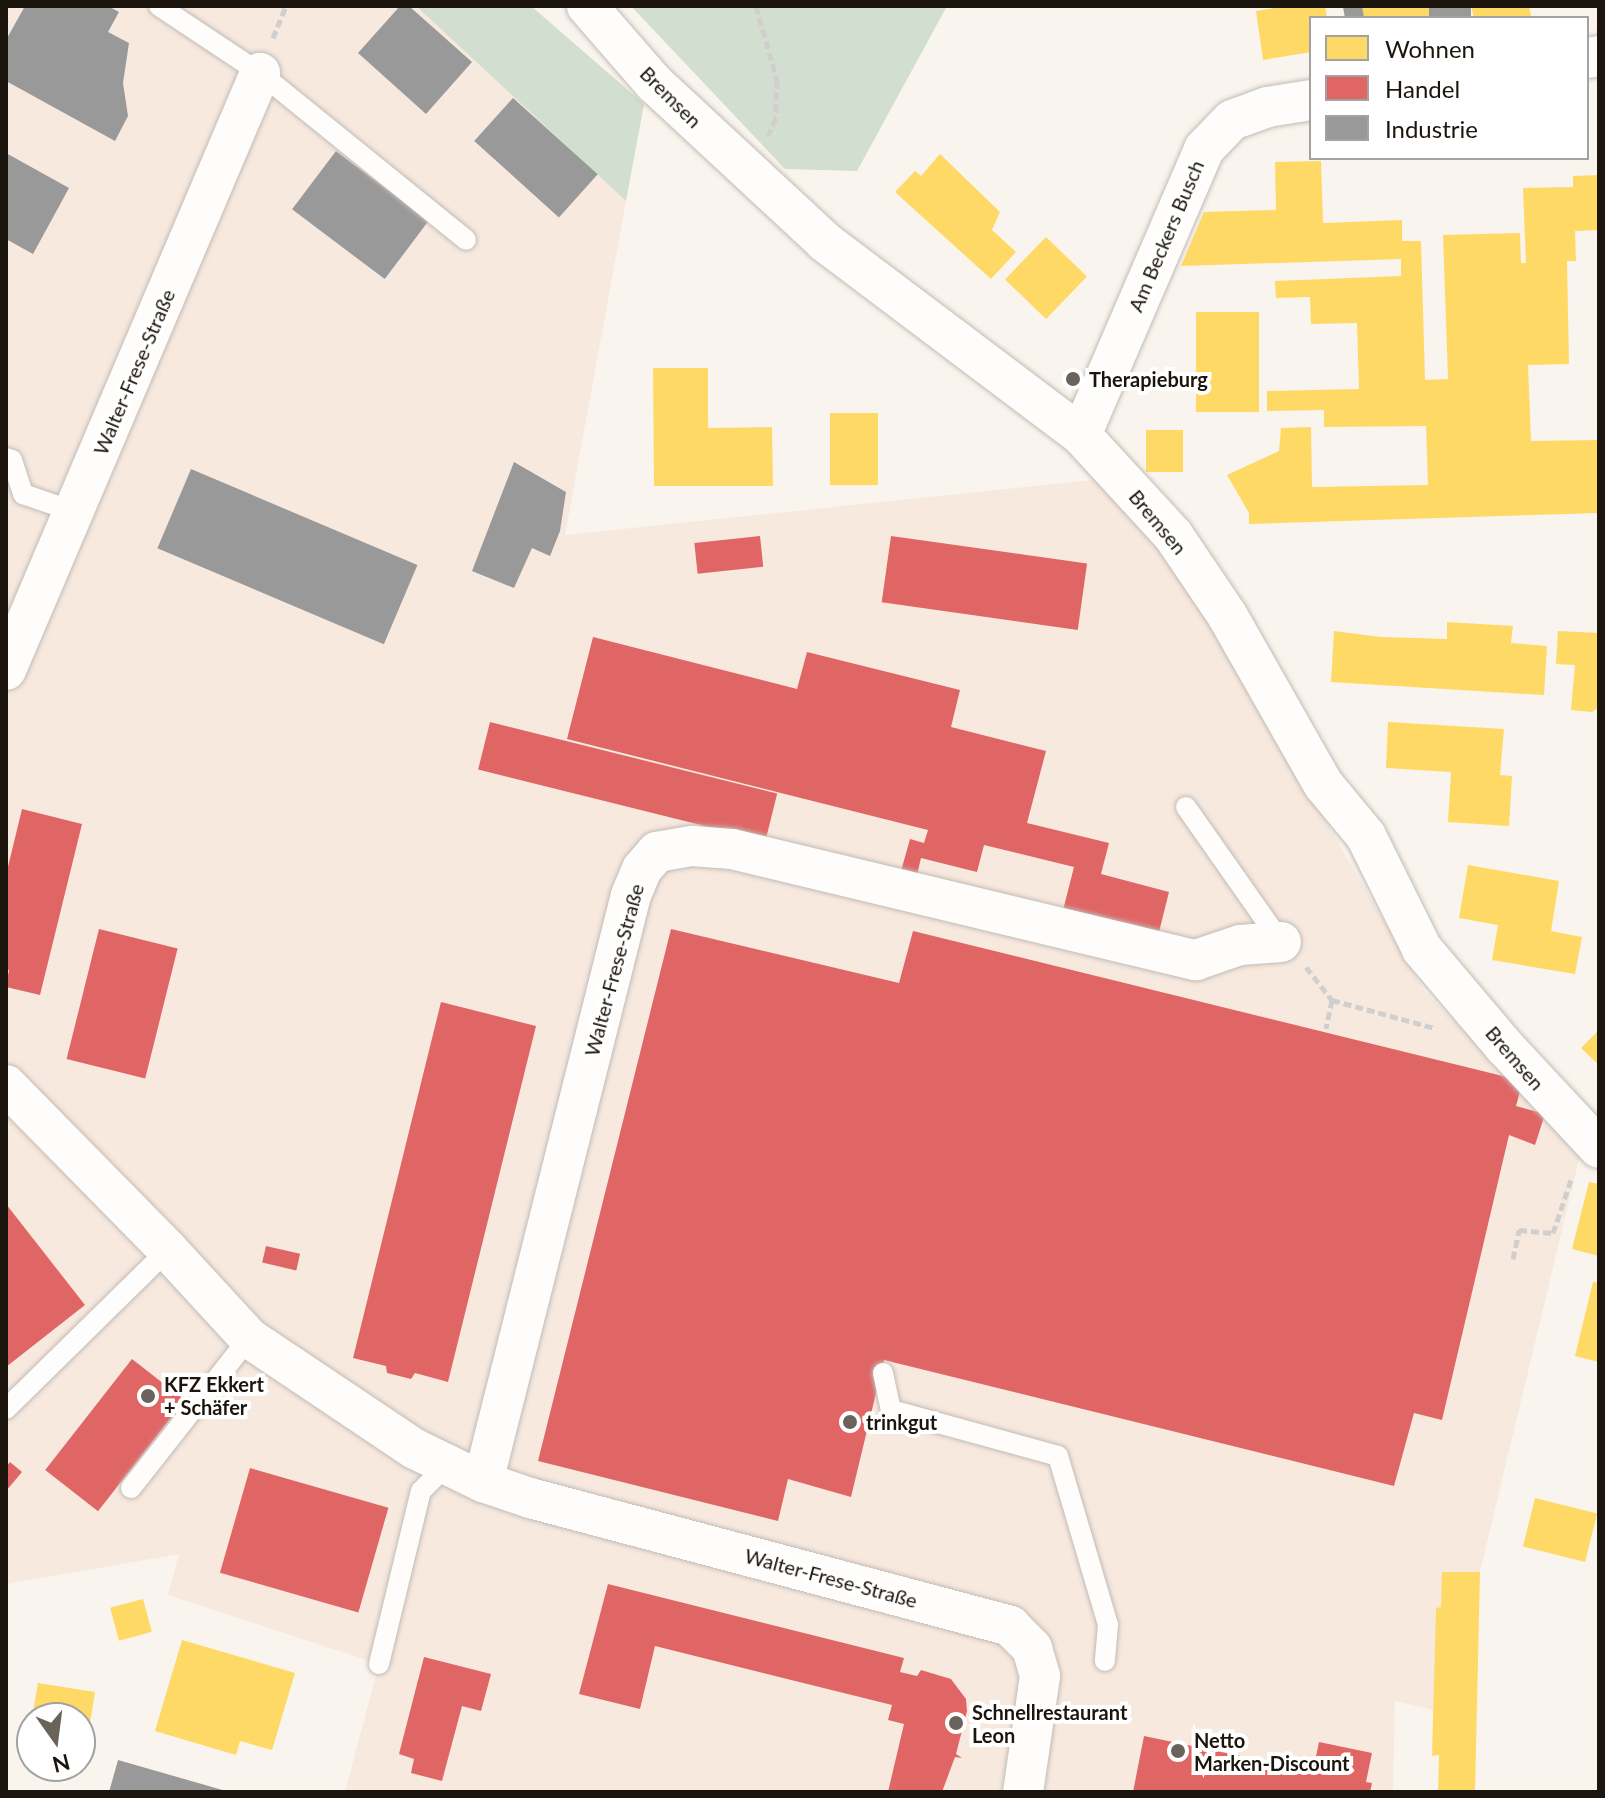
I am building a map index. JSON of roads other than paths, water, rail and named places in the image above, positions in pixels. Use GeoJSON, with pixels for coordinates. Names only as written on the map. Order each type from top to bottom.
{"type":"FeatureCollection","features":[{"type":"Feature","properties":{"kind":"street","name":"Bremsen"},"geometry":{"type":"LineString","coordinates":[[587,6],[654,83],[825,242],[1081,435],[1173,535],[1227,615],[1323,784],[1366,836],[1422,949],[1504,1046],[1592,1142]]}},
{"type":"Feature","properties":{"kind":"street","name":"Walter-Frese-Straße"},"geometry":{"type":"LineString","coordinates":[[6,670],[260,73]]}},
{"type":"Feature","properties":{"kind":"street","name":"Am Beckers Busch"},"geometry":{"type":"LineString","coordinates":[[1081,435],[1204,149],[1232,120],[1267,107],[1309,100]]}},
{"type":"Feature","properties":{"kind":"street","name":"Walter-Frese-Straße"},"geometry":{"type":"LineString","coordinates":[[483,1482],[631,895],[642,869],[657,852],[692,846],[732,849],[1196,960],[1240,945],[1281,942]]}},
{"type":"Feature","properties":{"kind":"street","name":"Walter-Frese-Straße"},"geometry":{"type":"LineString","coordinates":[[6,1085],[168,1250],[249,1338],[415,1449],[483,1482],[530,1498],[1010,1626],[1032,1648],[1040,1676],[1023,1792]]}},
{"type":"Feature","properties":{"kind":"lane"},"geometry":{"type":"LineString","coordinates":[[159,6],[260,73],[466,240]]}},
{"type":"Feature","properties":{"kind":"lane"},"geometry":{"type":"LineString","coordinates":[[6,458],[12,460],[23,494],[75,512]]}},
{"type":"Feature","properties":{"kind":"lane"},"geometry":{"type":"LineString","coordinates":[[1186,807],[1281,942]]}},
{"type":"Feature","properties":{"kind":"lane"},"geometry":{"type":"LineString","coordinates":[[6,1409],[168,1250]]}},
{"type":"Feature","properties":{"kind":"lane"},"geometry":{"type":"LineString","coordinates":[[131,1488],[249,1338]]}},
{"type":"Feature","properties":{"kind":"lane"},"geometry":{"type":"LineString","coordinates":[[883,1373],[891,1410],[1058,1456],[1108,1625],[1105,1661]]}},
{"type":"Feature","properties":{"kind":"lane"},"geometry":{"type":"LineString","coordinates":[[379,1664],[421,1491],[448,1464]]}},
{"type":"Feature","properties":{"kind":"place","name":"Therapieburg"},"geometry":{"type":"Point","coordinates":[1073,379]}},
{"type":"Feature","properties":{"kind":"place","name":"KFZ Ekkert + Schäfer"},"geometry":{"type":"Point","coordinates":[148,1396]}},
{"type":"Feature","properties":{"kind":"place","name":"trinkgut"},"geometry":{"type":"Point","coordinates":[850,1422]}},
{"type":"Feature","properties":{"kind":"place","name":"Schnellrestaurant Leon"},"geometry":{"type":"Point","coordinates":[956,1723]}},
{"type":"Feature","properties":{"kind":"place","name":"Netto Marken-Discount"},"geometry":{"type":"Point","coordinates":[1178,1751]}}]}
